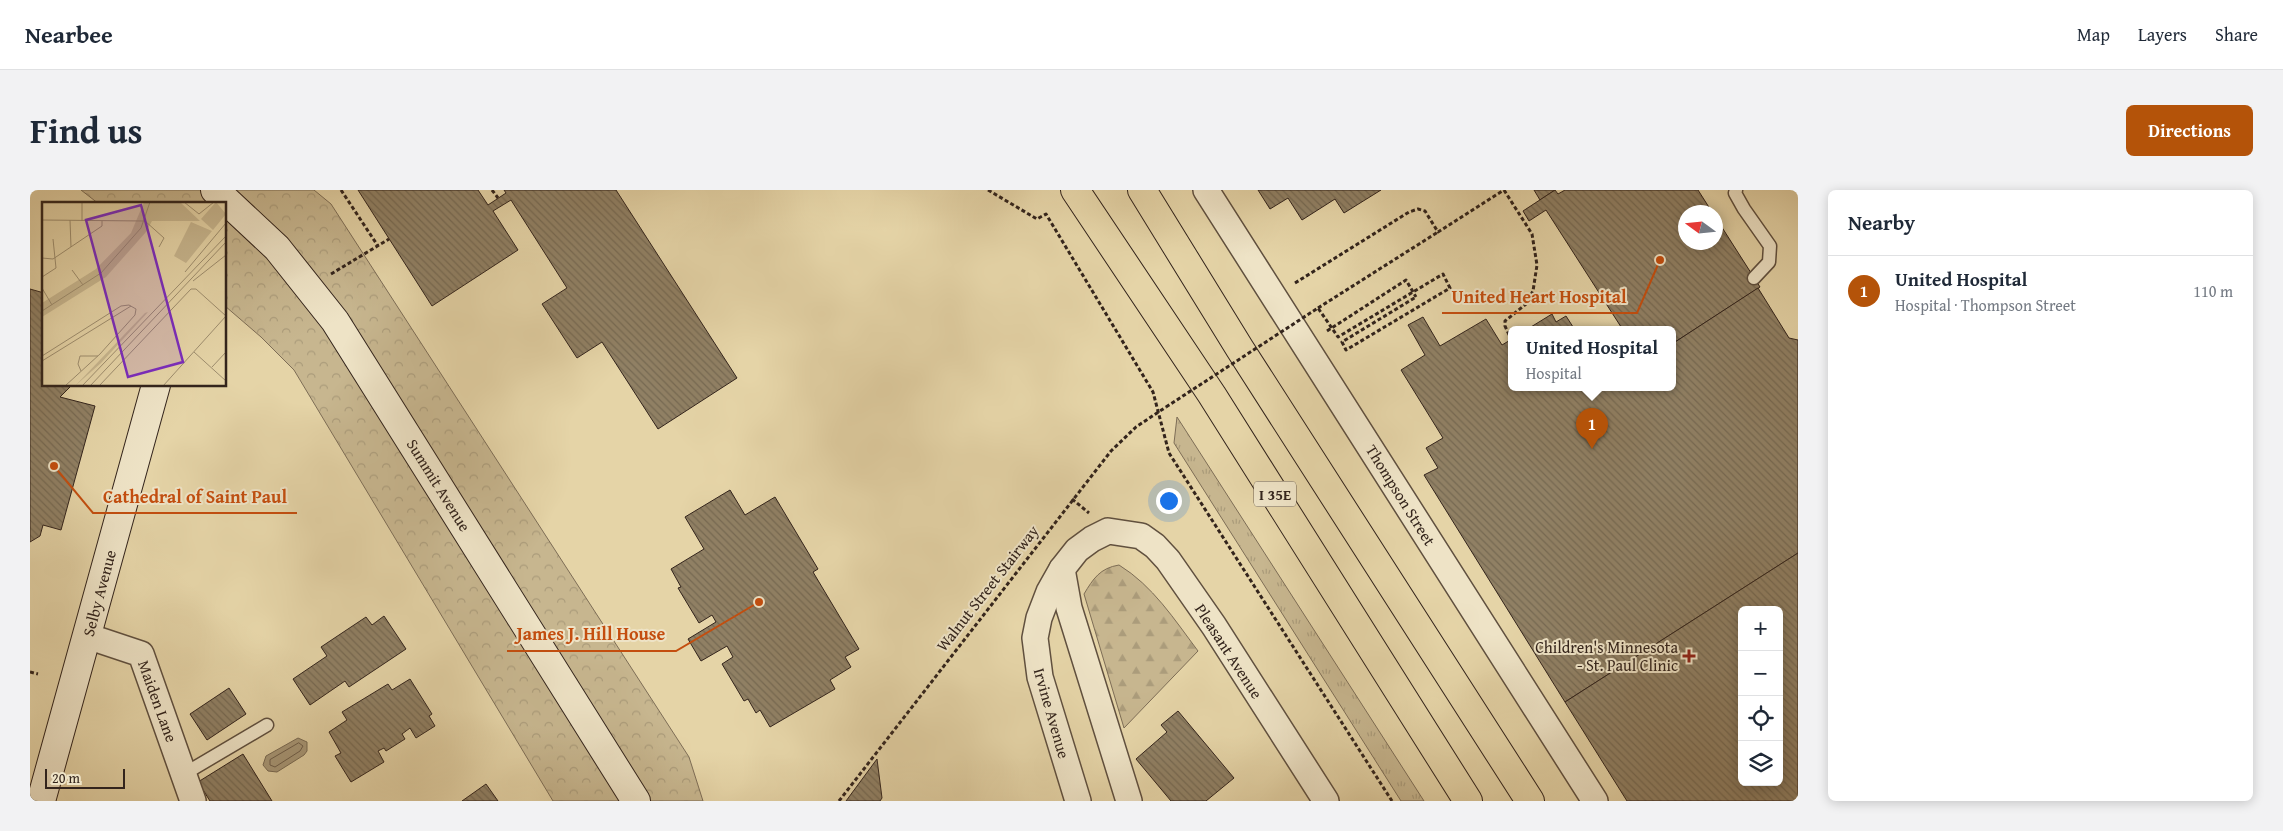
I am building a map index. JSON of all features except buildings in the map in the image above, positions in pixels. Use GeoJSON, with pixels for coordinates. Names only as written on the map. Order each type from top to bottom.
{"type":"FeatureCollection","features":[{"type":"Feature","properties":{"kind":"highway","name":"I 35E"},"geometry":{"type":"LineString","coordinates":[[1075,190],[1212,395],[1468,801]]}},
{"type":"Feature","properties":{"kind":"highway","name":"I 35E"},"geometry":{"type":"LineString","coordinates":[[1142,190],[1240,349],[1530,801]]}},
{"type":"Feature","properties":{"kind":"street"},"geometry":{"type":"LineString","coordinates":[[209,202],[214,190]]}},
{"type":"Feature","properties":{"kind":"street","name":"Summit Avenue"},"geometry":{"type":"LineString","coordinates":[[214,190],[277,248],[336,321],[636,801]]}},
{"type":"Feature","properties":{"kind":"street","name":"Thompson Street"},"geometry":{"type":"LineString","coordinates":[[1206,190],[1595,801]]}},
{"type":"Feature","properties":{"kind":"street","name":"Selby Avenue"},"geometry":{"type":"LineString","coordinates":[[41,801],[156,386]]}},
{"type":"Feature","properties":{"kind":"street","name":"Irvine Avenue"},"geometry":{"type":"LineString","coordinates":[[1078,801],[1040,677],[1035,638],[1039,618],[1049,592],[1062,569],[1077,550],[1092,539],[1108,531]]}},
{"type":"Feature","properties":{"kind":"street","name":"Pleasant Avenue"},"geometry":{"type":"LineString","coordinates":[[1108,531],[1141,536],[1155,546],[1168,560],[1214,626],[1326,801]]}},
{"type":"Feature","properties":{"kind":"street"},"geometry":{"type":"LineString","coordinates":[[1062,569],[1069,608],[1129,801]]}},
{"type":"Feature","properties":{"kind":"street","name":"Maiden Lane"},"geometry":{"type":"LineString","coordinates":[[87,636],[141,654],[193,801]]}},
{"type":"Feature","properties":{"kind":"lane"},"geometry":{"type":"LineString","coordinates":[[1736,190],[1735,193],[1744,209],[1770,246],[1768,262],[1754,278]]}},
{"type":"Feature","properties":{"kind":"lane"},"geometry":{"type":"LineString","coordinates":[[184,774],[267,725]]}},
{"type":"Feature","properties":{"kind":"path"},"geometry":{"type":"LineString","coordinates":[[341,190],[378,246]]}},
{"type":"Feature","properties":{"kind":"path"},"geometry":{"type":"LineString","coordinates":[[492,190],[498,198]]}},
{"type":"Feature","properties":{"kind":"path"},"geometry":{"type":"LineString","coordinates":[[988,190],[1036,219],[1046,214],[1153,392],[1169,453],[1392,801]]}},
{"type":"Feature","properties":{"kind":"path"},"geometry":{"type":"LineString","coordinates":[[1504,190],[1532,234],[1538,265],[1533,290],[1526,304],[1505,321],[1504,326],[1508,333]]}},
{"type":"Feature","properties":{"kind":"path","name":"Walnut Street Stairway"},"geometry":{"type":"LineString","coordinates":[[839,801],[1072,498],[1111,451],[1136,427],[1318,308],[1504,190]]}},
{"type":"Feature","properties":{"kind":"path"},"geometry":{"type":"LineString","coordinates":[[1289,287],[1409,212],[1418,209],[1425,211],[1438,232]]}},
{"type":"Feature","properties":{"kind":"path"},"geometry":{"type":"LineString","coordinates":[[309,288],[389,239]]}},
{"type":"Feature","properties":{"kind":"path"},"geometry":{"type":"LineString","coordinates":[[1318,308],[1338,337],[1443,274],[1450,288],[1346,350],[1342,342],[1416,297],[1406,280],[1336,324]]}},
{"type":"Feature","properties":{"kind":"path"},"geometry":{"type":"LineString","coordinates":[[30,672],[38,674]]}},
{"type":"Feature","properties":{"kind":"green space"},"geometry":{"type":"Polygon","coordinates":[[[81,190],[314,190],[331,204],[689,757],[703,801],[553,801],[294,370],[261,337],[226,307],[226,202],[96,202],[81,190]]]}},
{"type":"Feature","properties":{"kind":"green space"},"geometry":{"type":"Polygon","coordinates":[[[1177,417],[1424,801],[1401,801],[1174,443],[1177,417]]]}},
{"type":"Feature","properties":{"kind":"green space"},"geometry":{"type":"Polygon","coordinates":[[[1119,565],[1153,593],[1198,651],[1124,728],[1084,594],[1098,575],[1112,566],[1119,565]]]}},
{"type":"Feature","properties":{"kind":"water"},"geometry":{"type":"Polygon","coordinates":[[[298,738],[307,742],[307,751],[304,755],[277,772],[268,771],[263,765],[266,756],[298,738]]]}},
{"type":"Feature","properties":{"kind":"place","name":"United Heart Hospital"},"geometry":{"type":"Point","coordinates":[1660,260]}},
{"type":"Feature","properties":{"kind":"place","name":"United Hospital"},"geometry":{"type":"Point","coordinates":[1592,449]}},
{"type":"Feature","properties":{"kind":"place","name":"Cathedral of Saint Paul"},"geometry":{"type":"Point","coordinates":[54,466]}},
{"type":"Feature","properties":{"kind":"place","name":"James J. Hill House"},"geometry":{"type":"Point","coordinates":[759,602]}},
{"type":"Feature","properties":{"kind":"place","name":"Children's Minnesota - St. Paul Clinic"},"geometry":{"type":"Point","coordinates":[1689,656]}}]}
